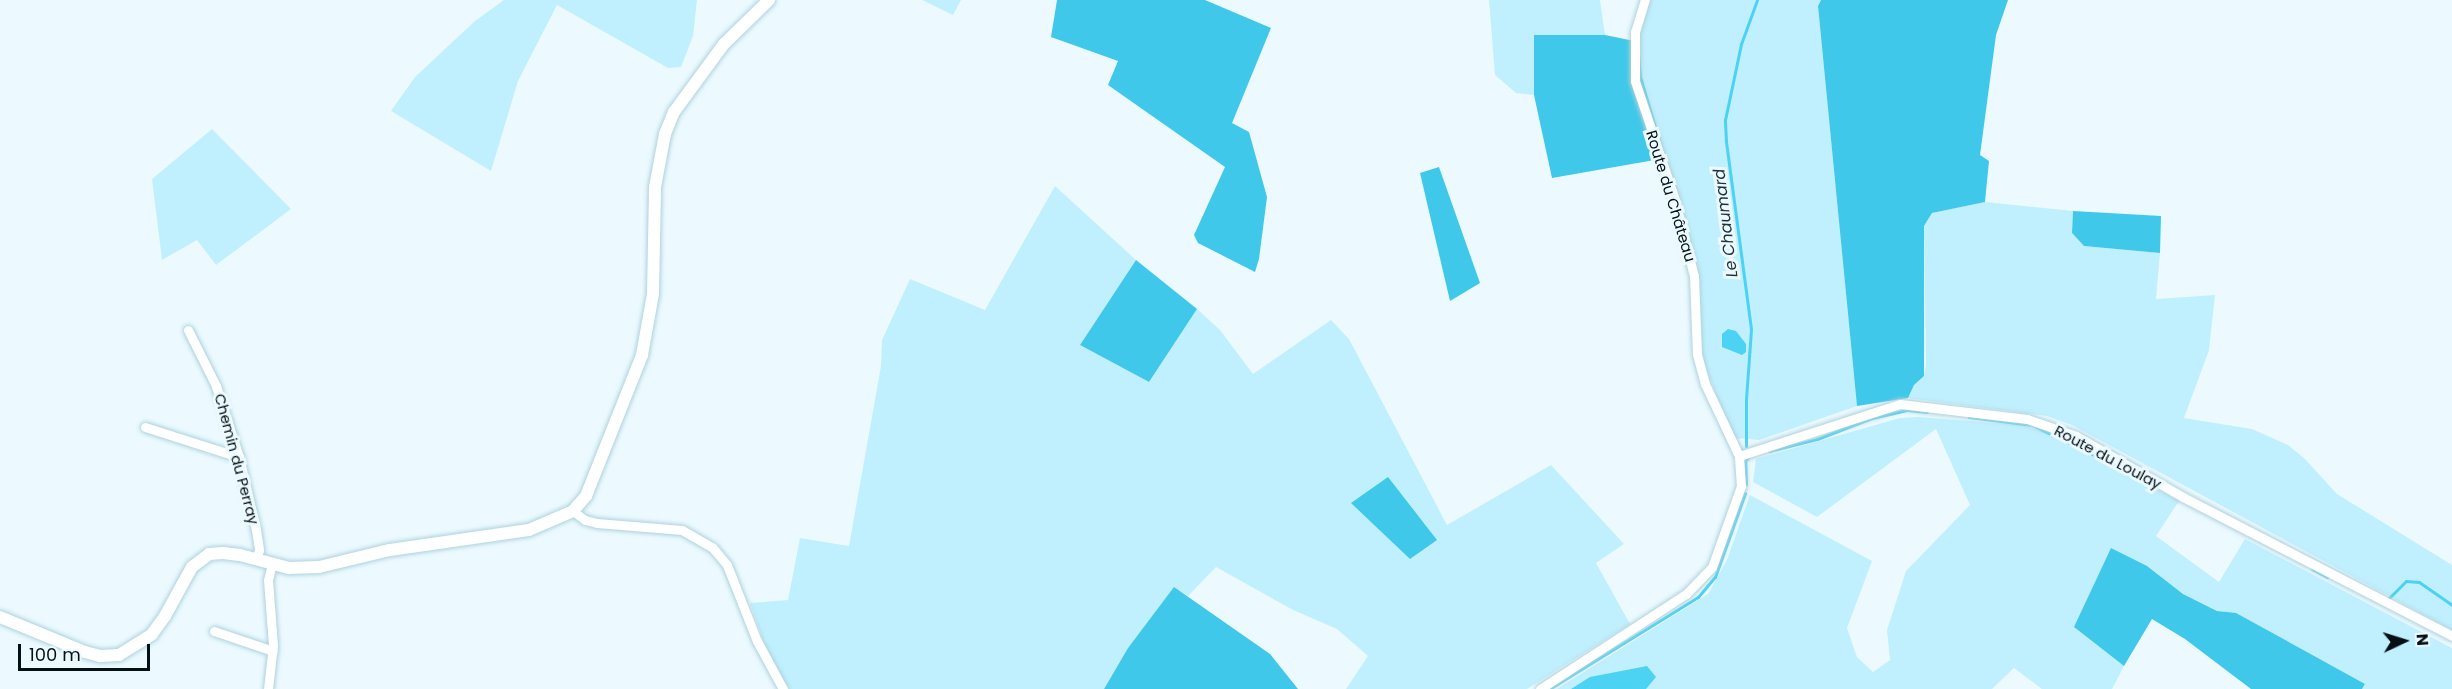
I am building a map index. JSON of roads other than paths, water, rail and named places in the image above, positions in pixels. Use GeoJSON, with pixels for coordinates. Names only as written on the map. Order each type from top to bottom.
{"type":"FeatureCollection","features":[{"type":"Feature","properties":{"kind":"street"},"geometry":{"type":"LineString","coordinates":[[0,617],[86,652],[100,656],[119,655],[152,634],[165,616],[192,567],[209,554],[223,553],[289,568],[340,564],[390,550],[529,530],[573,511],[586,496],[642,355],[653,294],[655,187],[665,134],[675,112],[724,44],[769,0]]}},
{"type":"Feature","properties":{"kind":"street","name":"Route du Château"},"geometry":{"type":"LineString","coordinates":[[1540,689],[1686,594],[1712,567],[1741,486],[1738,456],[1705,384],[1697,354],[1694,276],[1674,197],[1635,81],[1635,32],[1645,0]]}},
{"type":"Feature","properties":{"kind":"street","name":"Chemin du Perray"},"geometry":{"type":"LineString","coordinates":[[189,330],[216,386],[239,457],[256,530],[258,550],[256,559]]}},
{"type":"Feature","properties":{"kind":"street","name":"Route du Loulay"},"geometry":{"type":"LineString","coordinates":[[1738,456],[1900,404],[2027,419],[2076,436],[2183,497],[2452,636]]}},
{"type":"Feature","properties":{"kind":"street"},"geometry":{"type":"LineString","coordinates":[[145,427],[239,457]]}},
{"type":"Feature","properties":{"kind":"street"},"geometry":{"type":"LineString","coordinates":[[573,511],[585,520],[597,523],[682,531],[711,547],[727,565],[757,640],[783,689]]}},
{"type":"Feature","properties":{"kind":"street"},"geometry":{"type":"LineString","coordinates":[[268,689],[273,651],[268,580],[272,564]]}},
{"type":"Feature","properties":{"kind":"street"},"geometry":{"type":"LineString","coordinates":[[214,631],[273,651]]}},
{"type":"Feature","properties":{"kind":"waterway","name":"Le Chaumard"},"geometry":{"type":"LineString","coordinates":[[1746,446],[1746,399],[1751,329],[1725,120],[1741,44],[1757,0]]}},
{"type":"Feature","properties":{"kind":"waterway"},"geometry":{"type":"LineString","coordinates":[[1769,451],[1817,439],[1872,418],[1908,410],[1927,412]]}},
{"type":"Feature","properties":{"kind":"waterway"},"geometry":{"type":"LineString","coordinates":[[1969,417],[2032,425],[2134,474]]}},
{"type":"Feature","properties":{"kind":"waterway","name":"Le Chaumard"},"geometry":{"type":"LineString","coordinates":[[1746,484],[1745,461],[1749,456]]}},
{"type":"Feature","properties":{"kind":"waterway","name":"Le Chaumard"},"geometry":{"type":"LineString","coordinates":[[1549,689],[1698,597],[1715,577],[1745,493]]}},
{"type":"Feature","properties":{"kind":"waterway"},"geometry":{"type":"LineString","coordinates":[[2312,569],[2327,577]]}},
{"type":"Feature","properties":{"kind":"waterway"},"geometry":{"type":"LineString","coordinates":[[2389,598],[2406,581],[2419,582],[2452,605]]}}]}
